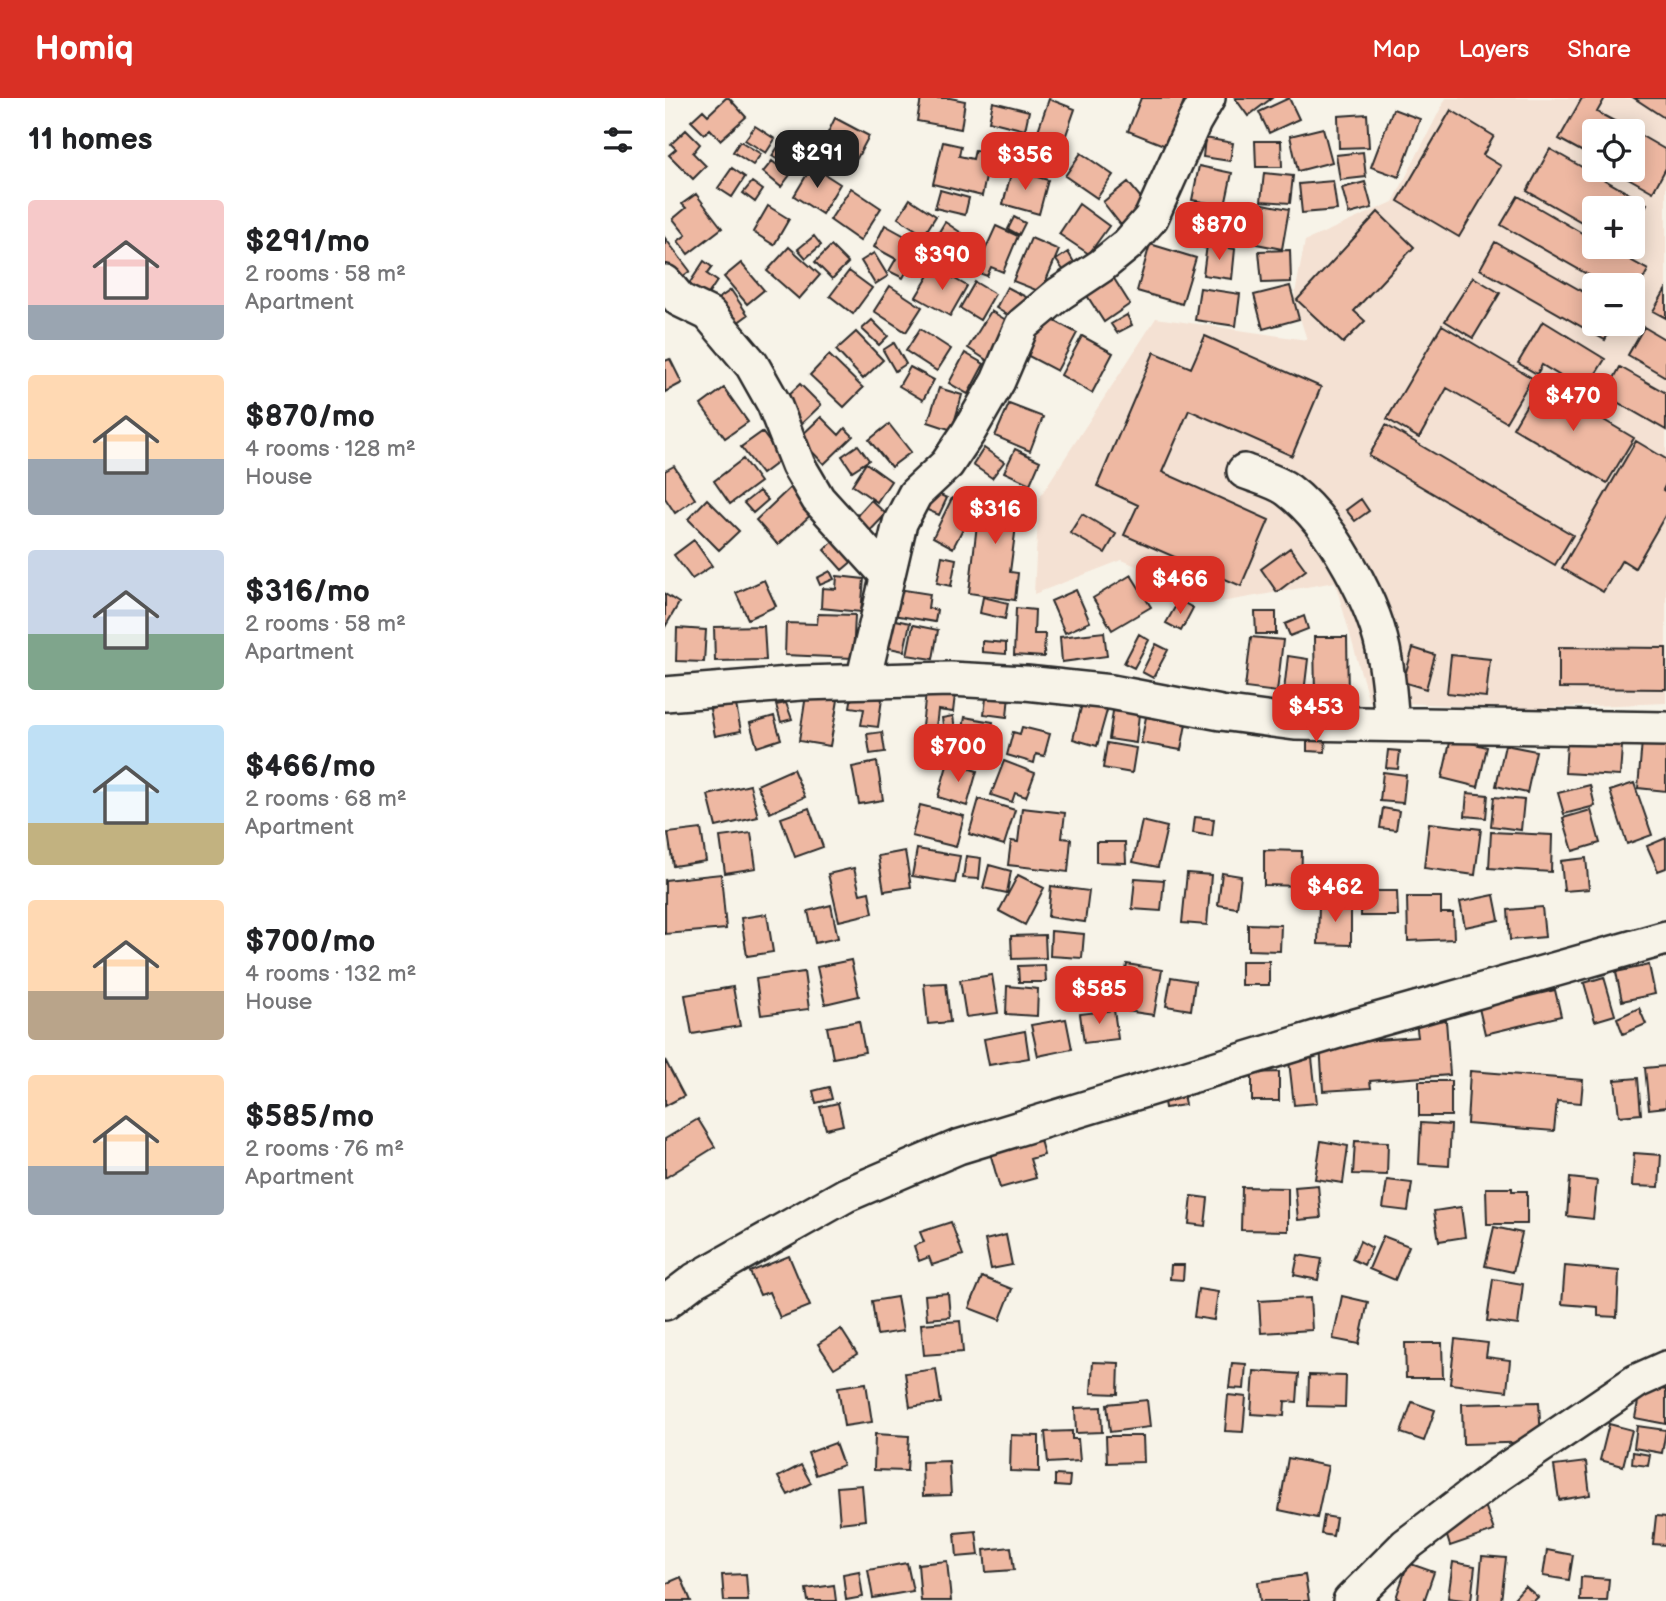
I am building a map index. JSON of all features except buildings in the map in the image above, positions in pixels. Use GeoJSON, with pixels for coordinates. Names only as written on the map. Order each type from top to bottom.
{"type":"FeatureCollection","features":[{"type":"Feature","properties":{"kind":"street"},"geometry":{"type":"LineString","coordinates":[[863,681],[900,523],[915,495],[947,464],[968,433],[998,381],[1022,325],[1059,294],[1128,244],[1151,218],[1194,122],[1208,98]]}},
{"type":"Feature","properties":{"kind":"street"},"geometry":{"type":"LineString","coordinates":[[665,282],[680,300],[709,314],[752,365],[774,404],[798,465],[818,499],[887,575]]}},
{"type":"Feature","properties":{"kind":"street"},"geometry":{"type":"LineString","coordinates":[[1244,471],[1286,488],[1305,505],[1326,530],[1368,601],[1385,658],[1392,724]]}},
{"type":"Feature","properties":{"kind":"street"},"geometry":{"type":"LineString","coordinates":[[665,674],[716,690]]}},
{"type":"Feature","properties":{"kind":"street"},"geometry":{"type":"LineString","coordinates":[[665,694],[801,683],[950,679],[1026,683],[1111,692],[1221,713],[1295,723],[1666,729]]}},
{"type":"Feature","properties":{"kind":"street"},"geometry":{"type":"LineString","coordinates":[[665,1303],[695,1280],[846,1195],[958,1147],[1345,1028],[1666,938]]}},
{"type":"Feature","properties":{"kind":"street"},"geometry":{"type":"LineString","coordinates":[[1350,1601],[1406,1545],[1498,1475],[1637,1381],[1666,1368]]}},
{"type":"Feature","properties":{"kind":"shaded area"},"geometry":{"type":"Polygon","coordinates":[[[1446,98],[1666,98],[1666,703],[1521,709],[1369,701],[1335,582],[1221,602],[1122,560],[1034,594],[1039,498],[1156,318],[1307,340],[1294,299],[1305,241],[1393,202],[1446,98]]]}}]}
